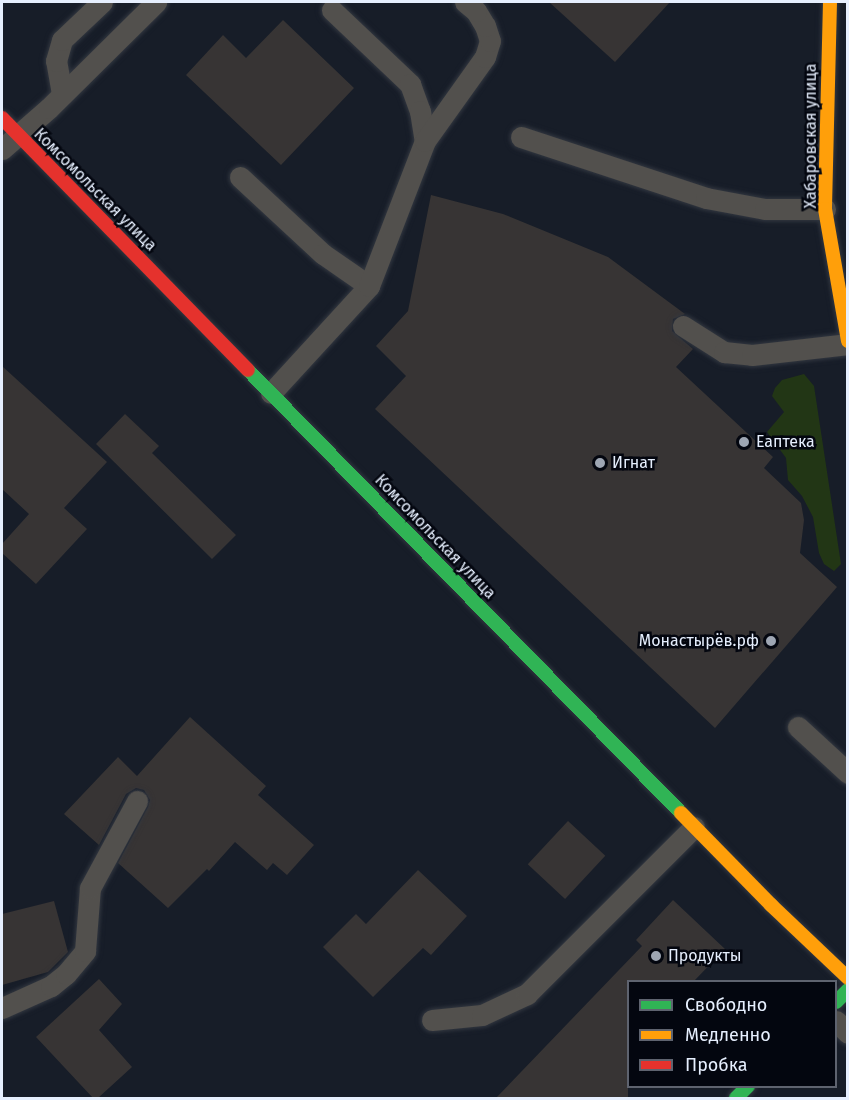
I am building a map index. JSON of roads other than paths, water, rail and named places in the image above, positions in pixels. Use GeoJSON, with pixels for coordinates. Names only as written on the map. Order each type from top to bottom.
{"type":"FeatureCollection","features":[{"type":"Feature","properties":{"kind":"main road","name":"Хабаровская улица"},"geometry":{"type":"LineString","coordinates":[[830,2],[825,209],[848,343]]}},
{"type":"Feature","properties":{"kind":"main road","name":"Комсомольская улица"},"geometry":{"type":"LineString","coordinates":[[2,118],[694,826],[848,978]]}},
{"type":"Feature","properties":{"kind":"main road"},"geometry":{"type":"LineString","coordinates":[[837,1001],[848,990]]}},
{"type":"Feature","properties":{"kind":"lane"},"geometry":{"type":"LineString","coordinates":[[63,94],[56,62],[62,40],[102,2]]}},
{"type":"Feature","properties":{"kind":"lane"},"geometry":{"type":"LineString","coordinates":[[2,149],[63,94],[156,2]]}},
{"type":"Feature","properties":{"kind":"lane"},"geometry":{"type":"LineString","coordinates":[[271,393],[369,286],[425,141],[485,57],[490,41],[476,11],[465,2]]}},
{"type":"Feature","properties":{"kind":"lane"},"geometry":{"type":"LineString","coordinates":[[332,10],[410,84],[420,111],[425,141]]}},
{"type":"Feature","properties":{"kind":"lane"},"geometry":{"type":"LineString","coordinates":[[521,137],[706,198],[765,210],[825,209]]}},
{"type":"Feature","properties":{"kind":"lane"},"geometry":{"type":"LineString","coordinates":[[240,177],[323,254],[369,286]]}},
{"type":"Feature","properties":{"kind":"lane"},"geometry":{"type":"LineString","coordinates":[[683,326],[724,352],[752,355],[848,343]]}},
{"type":"Feature","properties":{"kind":"lane"},"geometry":{"type":"LineString","coordinates":[[798,727],[848,773]]}},
{"type":"Feature","properties":{"kind":"lane"},"geometry":{"type":"LineString","coordinates":[[2,1008],[51,986],[66,974],[85,951],[90,888],[137,801]]}},
{"type":"Feature","properties":{"kind":"lane"},"geometry":{"type":"LineString","coordinates":[[432,1020],[482,1015],[527,994],[694,826]]}},
{"type":"Feature","properties":{"kind":"lane"},"geometry":{"type":"LineString","coordinates":[[837,1022],[848,1033]]}},
{"type":"Feature","properties":{"kind":"place","name":"Еаптека"},"geometry":{"type":"Point","coordinates":[744,442]}},
{"type":"Feature","properties":{"kind":"place","name":"Игнат"},"geometry":{"type":"Point","coordinates":[600,463]}},
{"type":"Feature","properties":{"kind":"place","name":"Монастырёв.рф"},"geometry":{"type":"Point","coordinates":[771,641]}},
{"type":"Feature","properties":{"kind":"place","name":"Продукты"},"geometry":{"type":"Point","coordinates":[656,956]}}]}
